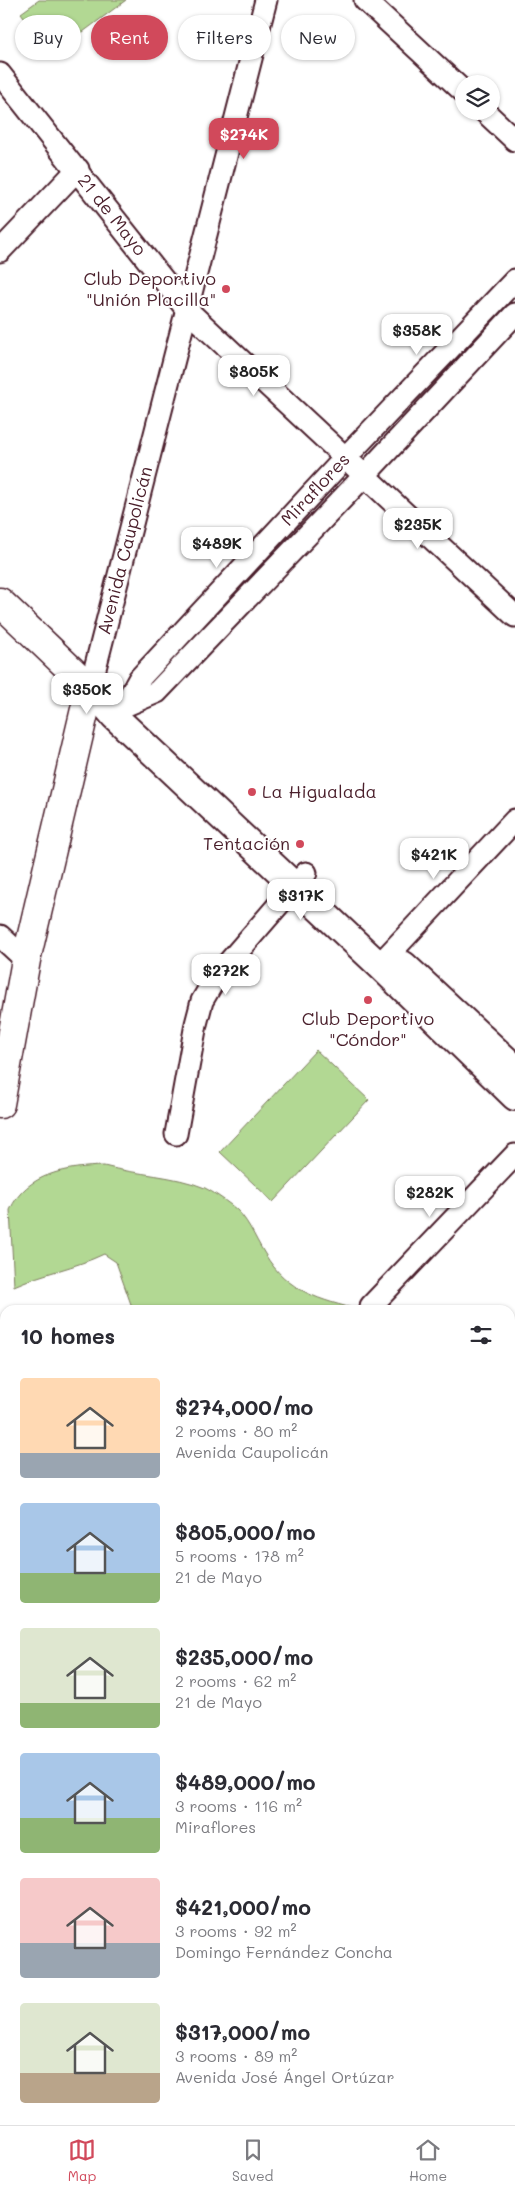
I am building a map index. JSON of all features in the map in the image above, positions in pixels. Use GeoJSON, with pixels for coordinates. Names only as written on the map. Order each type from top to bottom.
{"type":"FeatureCollection","features":[{"type":"Feature","properties":{"kind":"main road"},"geometry":{"type":"LineString","coordinates":[[2,609],[90,688]]}},
{"type":"Feature","properties":{"kind":"main road","name":"Avenida Caupolicán"},"geometry":{"type":"LineString","coordinates":[[0,1104],[26,960],[90,688]]}},
{"type":"Feature","properties":{"kind":"street","name":"Avenida Caupolicán"},"geometry":{"type":"LineString","coordinates":[[90,688],[188,311],[266,0]]}},
{"type":"Feature","properties":{"kind":"street"},"geometry":{"type":"LineString","coordinates":[[365,0],[455,84]]}},
{"type":"Feature","properties":{"kind":"street","name":"21 de Mayo"},"geometry":{"type":"LineString","coordinates":[[0,74],[78,169],[188,311],[515,616]]}},
{"type":"Feature","properties":{"kind":"street"},"geometry":{"type":"LineString","coordinates":[[494,120],[515,140]]}},
{"type":"Feature","properties":{"kind":"street"},"geometry":{"type":"LineString","coordinates":[[0,250],[78,169]]}},
{"type":"Feature","properties":{"kind":"street","name":"Miraflores"},"geometry":{"type":"LineString","coordinates":[[119,711],[139,679],[345,458],[515,280]]}},
{"type":"Feature","properties":{"kind":"street","name":"Miraflores"},"geometry":{"type":"LineString","coordinates":[[119,711],[157,692],[364,476],[515,314]]}},
{"type":"Feature","properties":{"kind":"street"},"geometry":{"type":"LineString","coordinates":[[90,688],[119,711],[385,958],[515,1068]]}},
{"type":"Feature","properties":{"kind":"street"},"geometry":{"type":"LineString","coordinates":[[385,958],[515,820]]}},
{"type":"Feature","properties":{"kind":"street"},"geometry":{"type":"LineString","coordinates":[[176,1134],[202,1002],[216,977],[300,880]]}},
{"type":"Feature","properties":{"kind":"street"},"geometry":{"type":"LineString","coordinates":[[0,936],[26,960]]}},
{"type":"Feature","properties":{"kind":"street"},"geometry":{"type":"LineString","coordinates":[[385,958],[515,1097]]}},
{"type":"Feature","properties":{"kind":"street"},"geometry":{"type":"LineString","coordinates":[[372,1305],[515,1154]]}},
{"type":"Feature","properties":{"kind":"green space"},"geometry":{"type":"Polygon","coordinates":[[[39,0],[126,0],[106,15],[91,15],[91,26],[81,33],[81,15],[22,15],[21,13],[39,0]]]}},
{"type":"Feature","properties":{"kind":"green space"},"geometry":{"type":"Polygon","coordinates":[[[316,1050],[369,1100],[273,1202],[220,1152],[316,1050]]]}},
{"type":"Feature","properties":{"kind":"green space"},"geometry":{"type":"Polygon","coordinates":[[[104,1166],[181,1180],[205,1188],[231,1205],[242,1215],[274,1267],[294,1286],[319,1298],[342,1305],[131,1305],[116,1262],[104,1254],[14,1286],[10,1210],[17,1198],[37,1180],[50,1174],[104,1166]]]}},
{"type":"Feature","properties":{"kind":"place","name":"Club Deportivo \"Unión Placilla\""},"geometry":{"type":"Point","coordinates":[226,289]}},
{"type":"Feature","properties":{"kind":"place","name":"La Higualada"},"geometry":{"type":"Point","coordinates":[252,792]}},
{"type":"Feature","properties":{"kind":"place","name":"Tentación"},"geometry":{"type":"Point","coordinates":[300,844]}},
{"type":"Feature","properties":{"kind":"place","name":"Club Deportivo \"Cóndor\""},"geometry":{"type":"Point","coordinates":[368,1000]}}]}
